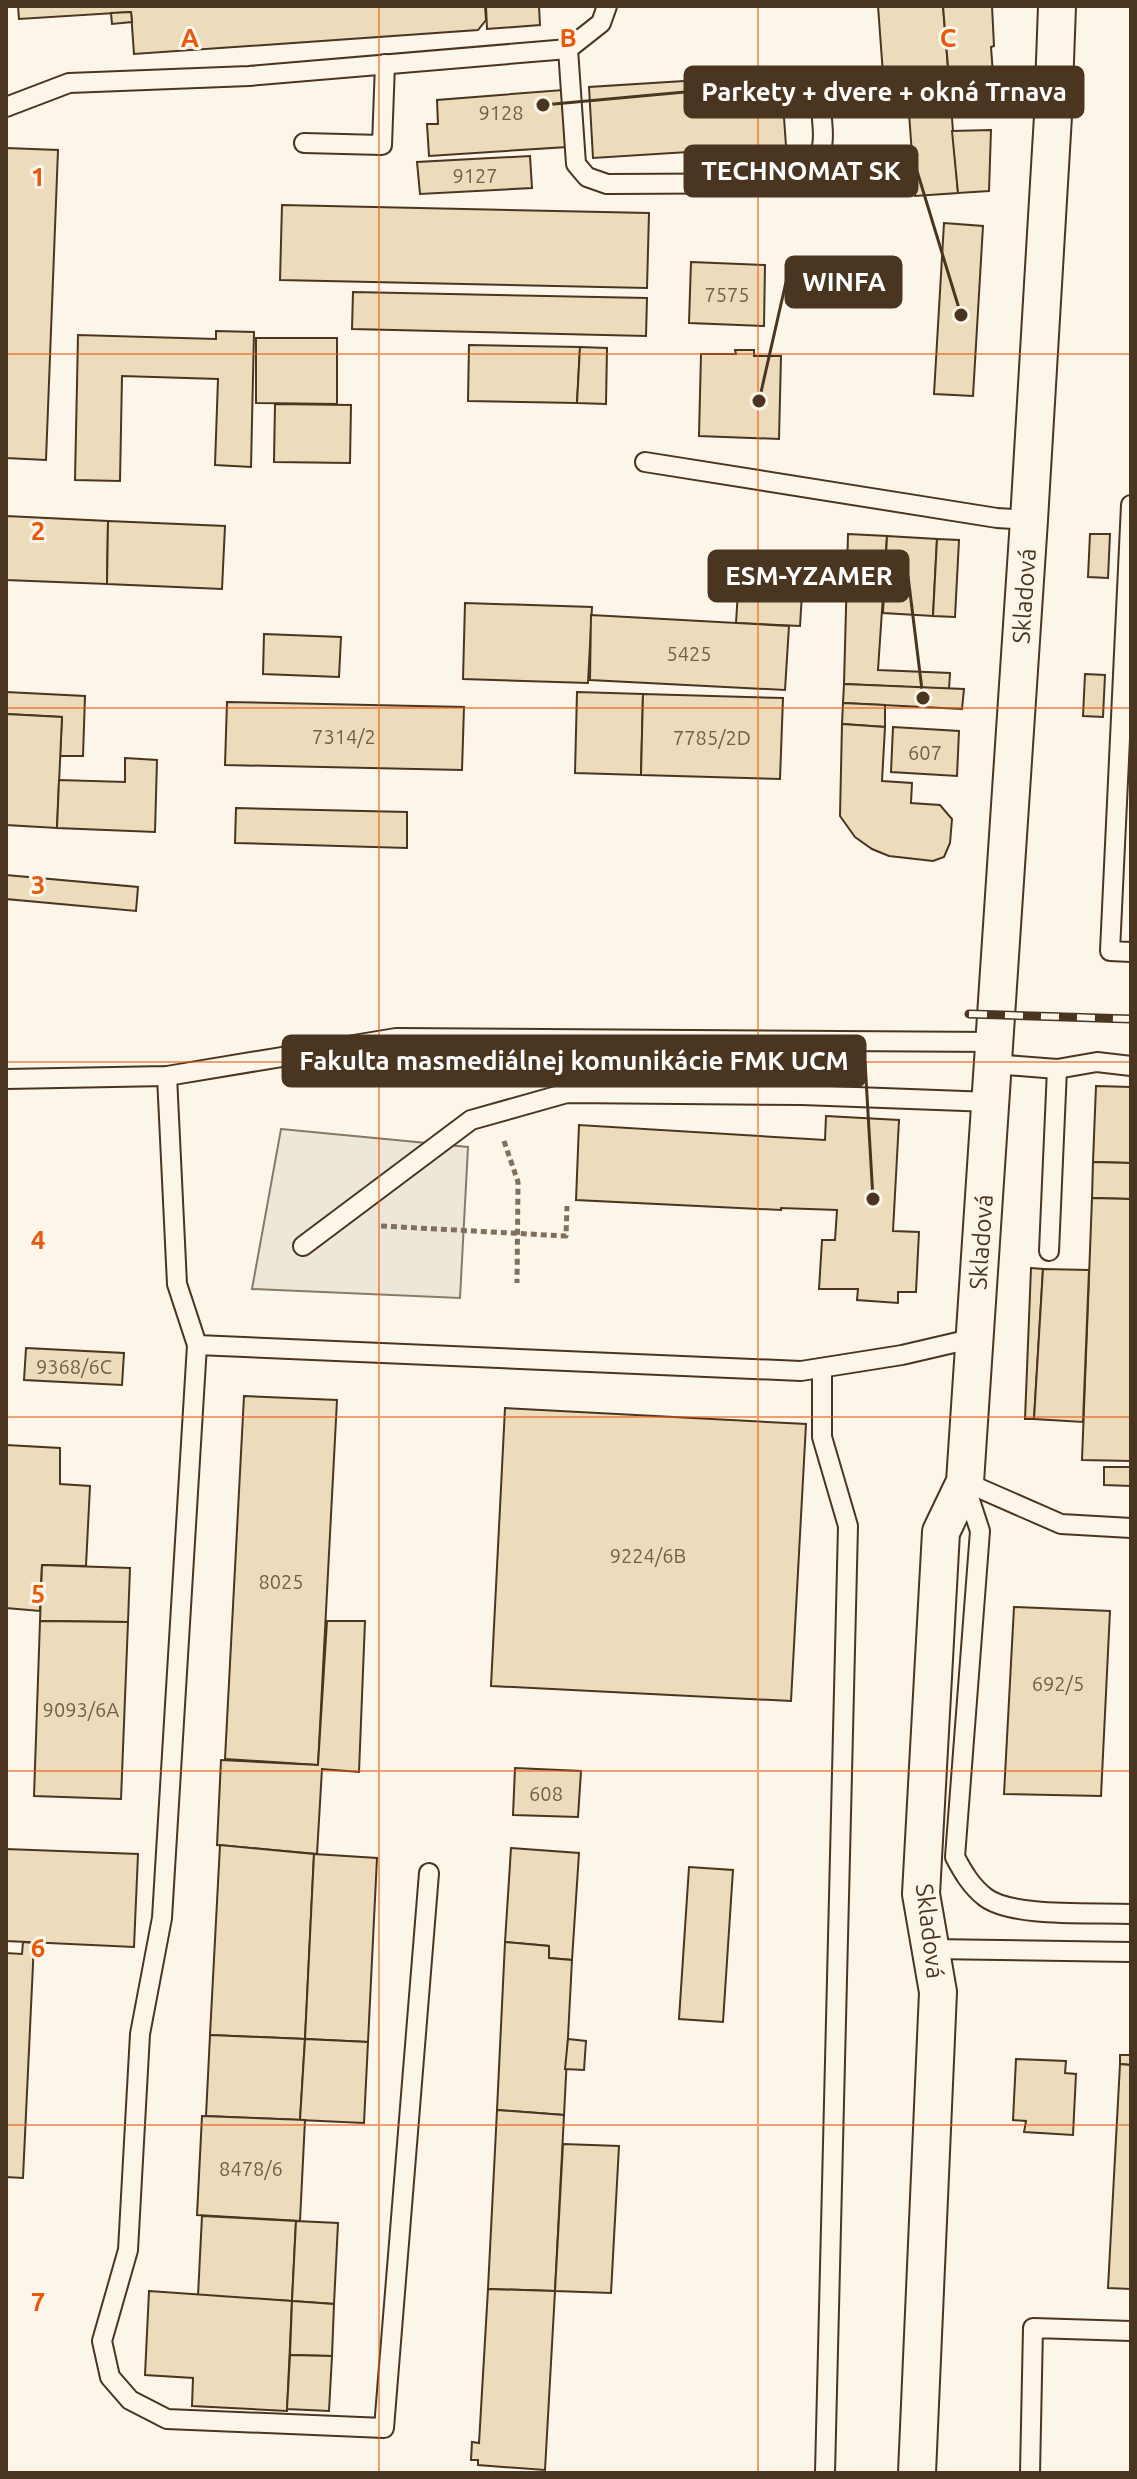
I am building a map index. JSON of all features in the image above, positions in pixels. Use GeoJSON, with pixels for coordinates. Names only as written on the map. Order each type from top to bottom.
{"type":"FeatureCollection","features":[{"type":"Feature","properties":{"kind":"street","name":"Skladová"},"geometry":{"type":"LineString","coordinates":[[917,2473],[938,1992],[921,1894],[941,1532],[965,1482],[1029,520],[1057,6]]}},
{"type":"Feature","properties":{"kind":"lane"},"geometry":{"type":"LineString","coordinates":[[6,107],[69,83],[249,76],[568,49],[601,23],[607,6]]}},
{"type":"Feature","properties":{"kind":"lane"},"geometry":{"type":"LineString","coordinates":[[568,49],[576,164],[587,177],[607,184],[790,183],[812,170],[824,145],[821,109]]}},
{"type":"Feature","properties":{"kind":"lane"},"geometry":{"type":"LineString","coordinates":[[304,143],[382,145],[385,64]]}},
{"type":"Feature","properties":{"kind":"lane"},"geometry":{"type":"LineString","coordinates":[[645,462],[997,518],[1029,520]]}},
{"type":"Feature","properties":{"kind":"lane"},"geometry":{"type":"LineString","coordinates":[[1131,505],[1110,951],[1131,952]]}},
{"type":"Feature","properties":{"kind":"lane"},"geometry":{"type":"LineString","coordinates":[[6,1079],[167,1076],[396,1038],[994,1053],[1057,1069],[1097,1062],[1131,1066]]}},
{"type":"Feature","properties":{"kind":"lane"},"geometry":{"type":"LineString","coordinates":[[1049,1251],[1057,1069]]}},
{"type":"Feature","properties":{"kind":"lane"},"geometry":{"type":"LineString","coordinates":[[167,1076],[177,1284],[197,1345],[162,1918],[140,2034],[128,2250],[102,2341],[110,2377],[130,2400],[167,2419],[384,2428],[429,1873]]}},
{"type":"Feature","properties":{"kind":"lane"},"geometry":{"type":"LineString","coordinates":[[303,1246],[471,1120],[567,1093],[802,1095],[991,1102]]}},
{"type":"Feature","properties":{"kind":"lane"},"geometry":{"type":"LineString","coordinates":[[197,1345],[801,1371],[902,1355],[975,1338]]}},
{"type":"Feature","properties":{"kind":"lane"},"geometry":{"type":"LineString","coordinates":[[822,1368],[822,1437],[848,1526],[825,2473]]}},
{"type":"Feature","properties":{"kind":"lane"},"geometry":{"type":"LineString","coordinates":[[965,1482],[1061,1524],[1131,1528]]}},
{"type":"Feature","properties":{"kind":"lane"},"geometry":{"type":"LineString","coordinates":[[965,1482],[980,1531],[955,1857],[968,1880],[987,1899],[1016,1910],[1131,1914]]}},
{"type":"Feature","properties":{"kind":"lane"},"geometry":{"type":"LineString","coordinates":[[931,1949],[1131,1952]]}},
{"type":"Feature","properties":{"kind":"lane"},"geometry":{"type":"LineString","coordinates":[[1030,2473],[1033,2328],[1131,2331]]}},
{"type":"Feature","properties":{"kind":"path"},"geometry":{"type":"LineString","coordinates":[[490,1116],[508,1146],[518,1182],[517,1283]]}},
{"type":"Feature","properties":{"kind":"path"},"geometry":{"type":"LineString","coordinates":[[335,1223],[566,1236],[567,1206]]}},
{"type":"Feature","properties":{"kind":"shaded area"},"geometry":{"type":"Polygon","coordinates":[[[281,1129],[468,1147],[460,1298],[252,1289],[281,1129]]]}},
{"type":"Feature","properties":{"kind":"building"},"geometry":{"type":"Polygon","coordinates":[[[18,6],[485,6],[486,20],[478,30],[134,54],[131,12],[19,19],[18,6]]]}},
{"type":"Feature","properties":{"kind":"building"},"geometry":{"type":"Polygon","coordinates":[[[486,6],[539,6],[540,25],[487,29],[486,6]]]}},
{"type":"Feature","properties":{"kind":"building"},"geometry":{"type":"Polygon","coordinates":[[[878,6],[943,6],[958,193],[915,196],[906,72],[883,74],[878,6]]]}},
{"type":"Feature","properties":{"kind":"building"},"geometry":{"type":"Polygon","coordinates":[[[943,6],[992,6],[994,88],[950,91],[943,6]]]}},
{"type":"Feature","properties":{"kind":"building"},"geometry":{"type":"Polygon","coordinates":[[[131,12],[132,22],[112,24],[111,13],[131,12]]]}},
{"type":"Feature","properties":{"kind":"building"},"geometry":{"type":"Polygon","coordinates":[[[781,75],[786,146],[593,158],[589,87],[781,75]]]}},
{"type":"Feature","properties":{"kind":"building"},"geometry":{"type":"Polygon","coordinates":[[[563,90],[567,147],[429,156],[427,124],[438,124],[437,100],[563,90]]]}},
{"type":"Feature","properties":{"kind":"building"},"geometry":{"type":"Polygon","coordinates":[[[991,130],[989,191],[958,193],[952,131],[991,130]]]}},
{"type":"Feature","properties":{"kind":"building"},"geometry":{"type":"Polygon","coordinates":[[[6,148],[58,150],[46,460],[6,458],[6,148]]]}},
{"type":"Feature","properties":{"kind":"building"},"geometry":{"type":"Polygon","coordinates":[[[530,156],[532,188],[420,194],[417,162],[530,156]]]}},
{"type":"Feature","properties":{"kind":"building"},"geometry":{"type":"Polygon","coordinates":[[[282,205],[649,213],[647,288],[280,280],[282,205]]]}},
{"type":"Feature","properties":{"kind":"building"},"geometry":{"type":"Polygon","coordinates":[[[944,223],[983,226],[973,396],[934,394],[944,223]]]}},
{"type":"Feature","properties":{"kind":"building"},"geometry":{"type":"Polygon","coordinates":[[[691,262],[765,265],[764,326],[689,323],[691,262]]]}},
{"type":"Feature","properties":{"kind":"building"},"geometry":{"type":"Polygon","coordinates":[[[353,292],[647,298],[646,336],[352,329],[353,292]]]}},
{"type":"Feature","properties":{"kind":"building"},"geometry":{"type":"Polygon","coordinates":[[[216,331],[254,332],[251,467],[215,465],[218,379],[122,376],[120,481],[75,480],[78,335],[216,339],[216,331]]]}},
{"type":"Feature","properties":{"kind":"building"},"geometry":{"type":"Polygon","coordinates":[[[256,338],[337,338],[337,404],[256,403],[256,338]]]}},
{"type":"Feature","properties":{"kind":"building"},"geometry":{"type":"Polygon","coordinates":[[[469,345],[580,347],[577,403],[468,401],[469,345]]]}},
{"type":"Feature","properties":{"kind":"building"},"geometry":{"type":"Polygon","coordinates":[[[580,347],[607,348],[606,404],[577,403],[580,347]]]}},
{"type":"Feature","properties":{"kind":"building"},"geometry":{"type":"Polygon","coordinates":[[[735,350],[754,350],[754,356],[781,356],[779,439],[699,436],[701,354],[736,354],[735,350]]]}},
{"type":"Feature","properties":{"kind":"building"},"geometry":{"type":"Polygon","coordinates":[[[275,404],[351,405],[350,463],[274,462],[275,404]]]}},
{"type":"Feature","properties":{"kind":"building"},"geometry":{"type":"Polygon","coordinates":[[[6,516],[108,521],[107,584],[6,580],[6,516]]]}},
{"type":"Feature","properties":{"kind":"building"},"geometry":{"type":"Polygon","coordinates":[[[108,521],[225,526],[222,589],[107,584],[108,521]]]}},
{"type":"Feature","properties":{"kind":"building"},"geometry":{"type":"Polygon","coordinates":[[[848,534],[887,536],[878,670],[950,673],[949,689],[844,684],[848,534]]]}},
{"type":"Feature","properties":{"kind":"building"},"geometry":{"type":"Polygon","coordinates":[[[1090,534],[1110,534],[1108,578],[1088,577],[1090,534]]]}},
{"type":"Feature","properties":{"kind":"building"},"geometry":{"type":"Polygon","coordinates":[[[887,536],[937,539],[933,616],[883,613],[887,536]]]}},
{"type":"Feature","properties":{"kind":"building"},"geometry":{"type":"Polygon","coordinates":[[[937,539],[959,540],[955,617],[933,616],[937,539]]]}},
{"type":"Feature","properties":{"kind":"building"},"geometry":{"type":"Polygon","coordinates":[[[740,558],[804,561],[800,626],[736,623],[740,558]]]}},
{"type":"Feature","properties":{"kind":"building"},"geometry":{"type":"Polygon","coordinates":[[[465,603],[592,607],[588,683],[463,679],[465,603]]]}},
{"type":"Feature","properties":{"kind":"building"},"geometry":{"type":"Polygon","coordinates":[[[591,615],[789,626],[785,690],[590,680],[591,615]]]}},
{"type":"Feature","properties":{"kind":"building"},"geometry":{"type":"Polygon","coordinates":[[[264,634],[341,637],[339,677],[263,674],[264,634]]]}},
{"type":"Feature","properties":{"kind":"building"},"geometry":{"type":"Polygon","coordinates":[[[1085,674],[1105,675],[1103,717],[1083,716],[1085,674]]]}},
{"type":"Feature","properties":{"kind":"building"},"geometry":{"type":"Polygon","coordinates":[[[844,684],[964,689],[962,709],[843,703],[844,684]]]}},
{"type":"Feature","properties":{"kind":"building"},"geometry":{"type":"Polygon","coordinates":[[[6,692],[85,696],[83,756],[60,756],[62,717],[6,714],[6,692]]]}},
{"type":"Feature","properties":{"kind":"building"},"geometry":{"type":"Polygon","coordinates":[[[577,692],[643,694],[641,775],[575,773],[577,692]]]}},
{"type":"Feature","properties":{"kind":"building"},"geometry":{"type":"Polygon","coordinates":[[[643,694],[783,698],[780,779],[641,775],[643,694]]]}},
{"type":"Feature","properties":{"kind":"building"},"geometry":{"type":"Polygon","coordinates":[[[227,702],[464,707],[462,770],[225,765],[227,702]]]}},
{"type":"Feature","properties":{"kind":"building"},"geometry":{"type":"Polygon","coordinates":[[[843,703],[885,705],[885,727],[842,724],[843,703]]]}},
{"type":"Feature","properties":{"kind":"building"},"geometry":{"type":"Polygon","coordinates":[[[6,714],[62,717],[57,828],[6,825],[6,714]]]}},
{"type":"Feature","properties":{"kind":"building"},"geometry":{"type":"Polygon","coordinates":[[[842,724],[885,727],[882,781],[912,783],[911,803],[940,805],[952,819],[950,843],[944,857],[933,861],[889,856],[855,837],[840,816],[842,724]]]}},
{"type":"Feature","properties":{"kind":"building"},"geometry":{"type":"Polygon","coordinates":[[[893,727],[959,731],[957,776],[891,772],[893,727]]]}},
{"type":"Feature","properties":{"kind":"building"},"geometry":{"type":"Polygon","coordinates":[[[125,758],[157,760],[155,832],[57,828],[59,780],[125,782],[125,758]]]}},
{"type":"Feature","properties":{"kind":"building"},"geometry":{"type":"Polygon","coordinates":[[[236,808],[407,812],[407,848],[235,843],[236,808]]]}},
{"type":"Feature","properties":{"kind":"building"},"geometry":{"type":"Polygon","coordinates":[[[6,875],[138,887],[136,911],[6,899],[6,875]]]}},
{"type":"Feature","properties":{"kind":"building"},"geometry":{"type":"Polygon","coordinates":[[[1096,1086],[1131,1087],[1131,1163],[1093,1162],[1096,1086]]]}},
{"type":"Feature","properties":{"kind":"building"},"geometry":{"type":"Polygon","coordinates":[[[826,1116],[899,1120],[893,1231],[919,1232],[916,1292],[898,1292],[898,1303],[857,1300],[858,1289],[819,1289],[822,1240],[835,1240],[837,1210],[576,1200],[579,1125],[825,1140],[826,1116]]]}},
{"type":"Feature","properties":{"kind":"building"},"geometry":{"type":"Polygon","coordinates":[[[1093,1162],[1131,1163],[1131,1199],[1092,1198],[1093,1162]]]}},
{"type":"Feature","properties":{"kind":"building"},"geometry":{"type":"Polygon","coordinates":[[[1092,1198],[1131,1199],[1131,1461],[1082,1460],[1092,1198]]]}},
{"type":"Feature","properties":{"kind":"building"},"geometry":{"type":"Polygon","coordinates":[[[1031,1268],[1043,1269],[1034,1419],[1025,1419],[1031,1268]]]}},
{"type":"Feature","properties":{"kind":"building"},"geometry":{"type":"Polygon","coordinates":[[[1043,1269],[1089,1270],[1083,1422],[1034,1419],[1043,1269]]]}},
{"type":"Feature","properties":{"kind":"building"},"geometry":{"type":"Polygon","coordinates":[[[26,1348],[124,1353],[122,1385],[24,1380],[26,1348]]]}},
{"type":"Feature","properties":{"kind":"building"},"geometry":{"type":"Polygon","coordinates":[[[244,1396],[337,1400],[318,1765],[225,1759],[244,1396]]]}},
{"type":"Feature","properties":{"kind":"building"},"geometry":{"type":"Polygon","coordinates":[[[505,1408],[806,1424],[791,1701],[491,1686],[505,1408]]]}},
{"type":"Feature","properties":{"kind":"building"},"geometry":{"type":"Polygon","coordinates":[[[6,1445],[60,1448],[60,1484],[90,1486],[86,1566],[42,1565],[40,1611],[6,1608],[6,1445]]]}},
{"type":"Feature","properties":{"kind":"building"},"geometry":{"type":"Polygon","coordinates":[[[1104,1467],[1131,1467],[1131,1486],[1104,1485],[1104,1467]]]}},
{"type":"Feature","properties":{"kind":"building"},"geometry":{"type":"Polygon","coordinates":[[[42,1565],[130,1568],[128,1622],[40,1621],[42,1565]]]}},
{"type":"Feature","properties":{"kind":"building"},"geometry":{"type":"Polygon","coordinates":[[[1014,1607],[1110,1611],[1101,1796],[1004,1794],[1014,1607]]]}},
{"type":"Feature","properties":{"kind":"building"},"geometry":{"type":"Polygon","coordinates":[[[40,1621],[128,1622],[121,1799],[34,1796],[40,1621]]]}},
{"type":"Feature","properties":{"kind":"building"},"geometry":{"type":"Polygon","coordinates":[[[327,1621],[365,1621],[359,1772],[322,1769],[317,1854],[217,1845],[221,1760],[318,1765],[327,1621]]]}},
{"type":"Feature","properties":{"kind":"building"},"geometry":{"type":"Polygon","coordinates":[[[515,1768],[581,1771],[578,1817],[513,1815],[515,1768]]]}},
{"type":"Feature","properties":{"kind":"building"},"geometry":{"type":"Polygon","coordinates":[[[220,1845],[314,1854],[305,2039],[210,2035],[220,1845]]]}},
{"type":"Feature","properties":{"kind":"building"},"geometry":{"type":"Polygon","coordinates":[[[511,1848],[579,1853],[572,1960],[549,1958],[549,1946],[505,1942],[511,1848]]]}},
{"type":"Feature","properties":{"kind":"building"},"geometry":{"type":"Polygon","coordinates":[[[6,1849],[138,1854],[134,1947],[6,1941],[6,1849]]]}},
{"type":"Feature","properties":{"kind":"building"},"geometry":{"type":"Polygon","coordinates":[[[314,1854],[377,1858],[368,2042],[305,2039],[314,1854]]]}},
{"type":"Feature","properties":{"kind":"building"},"geometry":{"type":"Polygon","coordinates":[[[689,1867],[733,1870],[723,2022],[679,2019],[689,1867]]]}},
{"type":"Feature","properties":{"kind":"building"},"geometry":{"type":"Polygon","coordinates":[[[23,1942],[34,1943],[23,2178],[6,2177],[6,1953],[22,1954],[23,1942]]]}},
{"type":"Feature","properties":{"kind":"building"},"geometry":{"type":"Polygon","coordinates":[[[505,1942],[549,1946],[549,1958],[572,1960],[564,2115],[497,2110],[505,1942]]]}},
{"type":"Feature","properties":{"kind":"building"},"geometry":{"type":"Polygon","coordinates":[[[210,2035],[305,2039],[300,2120],[206,2116],[210,2035]]]}},
{"type":"Feature","properties":{"kind":"building"},"geometry":{"type":"Polygon","coordinates":[[[305,2039],[368,2042],[364,2123],[300,2120],[305,2039]]]}},
{"type":"Feature","properties":{"kind":"building"},"geometry":{"type":"Polygon","coordinates":[[[568,2039],[586,2041],[584,2070],[565,2069],[568,2039]]]}},
{"type":"Feature","properties":{"kind":"building"},"geometry":{"type":"Polygon","coordinates":[[[1120,2055],[1131,2055],[1131,2065],[1120,2064],[1120,2055]]]}},
{"type":"Feature","properties":{"kind":"building"},"geometry":{"type":"Polygon","coordinates":[[[1016,2059],[1066,2061],[1065,2073],[1076,2074],[1073,2135],[1024,2132],[1026,2121],[1013,2120],[1016,2059]]]}},
{"type":"Feature","properties":{"kind":"building"},"geometry":{"type":"Polygon","coordinates":[[[1120,2064],[1131,2065],[1131,2289],[1108,2288],[1120,2064]]]}},
{"type":"Feature","properties":{"kind":"building"},"geometry":{"type":"Polygon","coordinates":[[[497,2110],[564,2115],[555,2291],[488,2289],[497,2110]]]}},
{"type":"Feature","properties":{"kind":"building"},"geometry":{"type":"Polygon","coordinates":[[[202,2116],[305,2120],[300,2221],[197,2215],[202,2116]]]}},
{"type":"Feature","properties":{"kind":"building"},"geometry":{"type":"Polygon","coordinates":[[[563,2144],[619,2146],[611,2293],[555,2291],[563,2144]]]}},
{"type":"Feature","properties":{"kind":"building"},"geometry":{"type":"Polygon","coordinates":[[[202,2216],[296,2221],[292,2301],[198,2296],[202,2216]]]}},
{"type":"Feature","properties":{"kind":"building"},"geometry":{"type":"Polygon","coordinates":[[[296,2221],[338,2223],[334,2304],[292,2301],[296,2221]]]}},
{"type":"Feature","properties":{"kind":"building"},"geometry":{"type":"Polygon","coordinates":[[[488,2289],[555,2291],[545,2470],[478,2465],[478,2460],[471,2460],[472,2442],[479,2443],[488,2289]]]}},
{"type":"Feature","properties":{"kind":"building"},"geometry":{"type":"Polygon","coordinates":[[[149,2291],[292,2301],[287,2411],[192,2406],[193,2378],[145,2375],[149,2291]]]}},
{"type":"Feature","properties":{"kind":"building"},"geometry":{"type":"Polygon","coordinates":[[[292,2301],[334,2304],[332,2356],[290,2355],[292,2301]]]}},
{"type":"Feature","properties":{"kind":"building"},"geometry":{"type":"Polygon","coordinates":[[[290,2355],[332,2356],[329,2411],[287,2409],[290,2355]]]}},
{"type":"Feature","properties":{"kind":"railway"},"geometry":{"type":"LineString","coordinates":[[969,1014],[1131,1019]]}},
{"type":"Feature","properties":{"kind":"place","name":"Parkety + dvere + okná Trnava"},"geometry":{"type":"Point","coordinates":[543,105]}},
{"type":"Feature","properties":{"kind":"place","name":"TECHNOMAT SK"},"geometry":{"type":"Point","coordinates":[961,315]}},
{"type":"Feature","properties":{"kind":"place","name":"WINFA"},"geometry":{"type":"Point","coordinates":[759,401]}},
{"type":"Feature","properties":{"kind":"place","name":"ESM-YZAMER"},"geometry":{"type":"Point","coordinates":[923,698]}},
{"type":"Feature","properties":{"kind":"place","name":"Fakulta masmediálnej komunikácie FMK UCM"},"geometry":{"type":"Point","coordinates":[873,1199]}}]}
